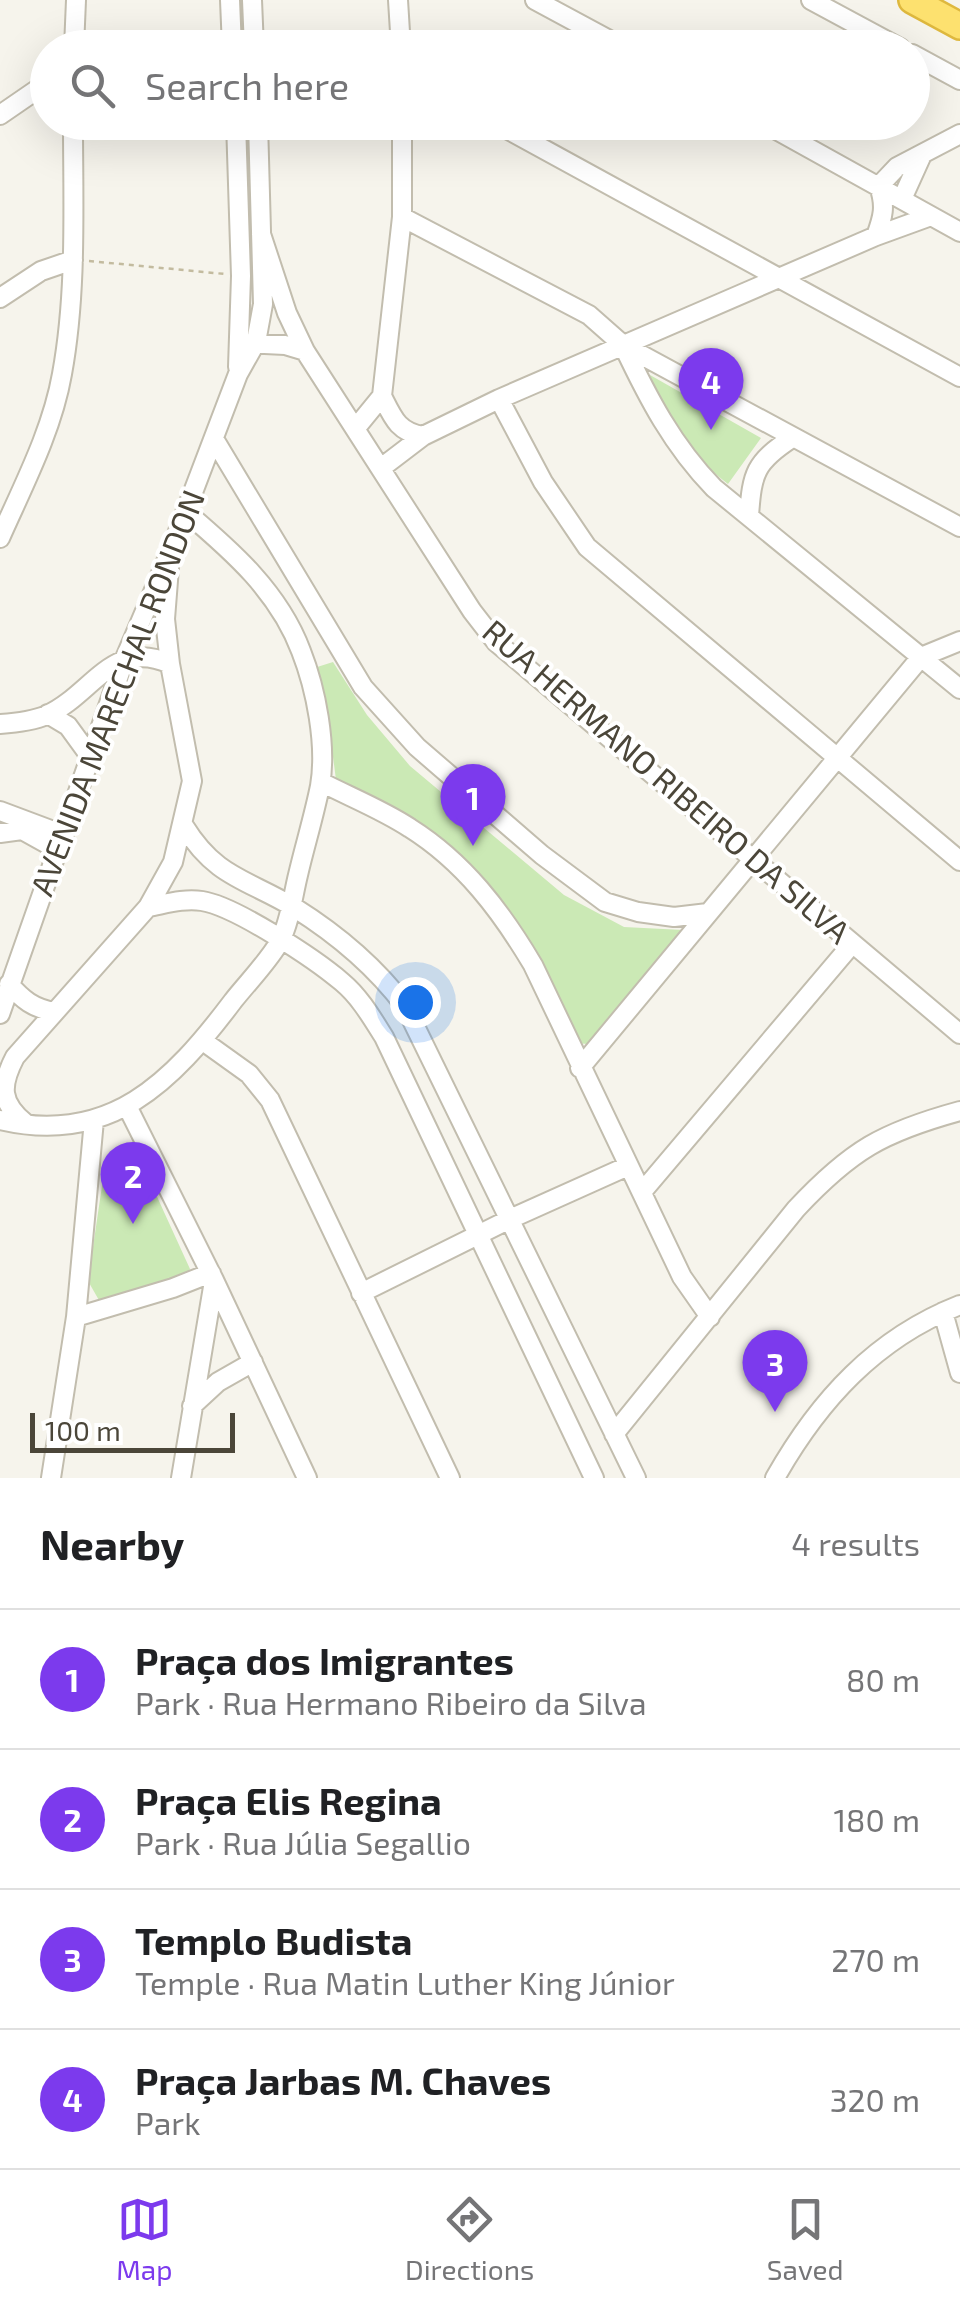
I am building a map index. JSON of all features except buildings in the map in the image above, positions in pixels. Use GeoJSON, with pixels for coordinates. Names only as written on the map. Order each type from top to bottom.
{"type":"FeatureCollection","features":[{"type":"Feature","properties":{"kind":"highway"},"geometry":{"type":"LineString","coordinates":[[912,0],[960,26]]}},
{"type":"Feature","properties":{"kind":"street"},"geometry":{"type":"LineString","coordinates":[[75,30],[76,0]]}},
{"type":"Feature","properties":{"kind":"street"},"geometry":{"type":"LineString","coordinates":[[230,0],[231,30]]}},
{"type":"Feature","properties":{"kind":"street"},"geometry":{"type":"LineString","coordinates":[[252,0],[253,30]]}},
{"type":"Feature","properties":{"kind":"street"},"geometry":{"type":"LineString","coordinates":[[398,0],[400,30]]}},
{"type":"Feature","properties":{"kind":"street"},"geometry":{"type":"LineString","coordinates":[[536,0],[591,30]]}},
{"type":"Feature","properties":{"kind":"street"},"geometry":{"type":"LineString","coordinates":[[811,0],[867,30]]}},
{"type":"Feature","properties":{"kind":"street"},"geometry":{"type":"LineString","coordinates":[[930,64],[960,80]]}},
{"type":"Feature","properties":{"kind":"street"},"geometry":{"type":"LineString","coordinates":[[0,115],[30,94]]}},
{"type":"Feature","properties":{"kind":"street"},"geometry":{"type":"LineString","coordinates":[[879,186],[897,166],[960,134]]}},
{"type":"Feature","properties":{"kind":"street"},"geometry":{"type":"LineString","coordinates":[[0,538],[39,452],[62,376],[73,260],[73,140]]}},
{"type":"Feature","properties":{"kind":"street","name":"AVENIDA MARECHAL RONDON"},"geometry":{"type":"LineString","coordinates":[[237,140],[241,304],[248,343]]}},
{"type":"Feature","properties":{"kind":"street","name":"AVENIDA MARECHAL RONDON"},"geometry":{"type":"LineString","coordinates":[[0,1014],[125,658],[186,512],[263,304],[259,140]]}},
{"type":"Feature","properties":{"kind":"street"},"geometry":{"type":"LineString","coordinates":[[402,140],[402,217],[382,396],[396,424],[407,433],[423,436]]}},
{"type":"Feature","properties":{"kind":"street"},"geometry":{"type":"LineString","coordinates":[[527,140],[960,377]]}},
{"type":"Feature","properties":{"kind":"street"},"geometry":{"type":"LineString","coordinates":[[795,140],[960,232]]}},
{"type":"Feature","properties":{"kind":"street"},"geometry":{"type":"LineString","coordinates":[[902,199],[922,156]]}},
{"type":"Feature","properties":{"kind":"street"},"geometry":{"type":"LineString","coordinates":[[238,175],[260,172]]}},
{"type":"Feature","properties":{"kind":"street"},"geometry":{"type":"LineString","coordinates":[[876,236],[884,215],[879,186]]}},
{"type":"Feature","properties":{"kind":"street"},"geometry":{"type":"LineString","coordinates":[[381,468],[423,436],[499,399],[876,236],[931,216]]}},
{"type":"Feature","properties":{"kind":"street"},"geometry":{"type":"LineString","coordinates":[[402,217],[589,315],[623,345],[960,527]]}},
{"type":"Feature","properties":{"kind":"street","name":"RUA HERMANO RIBEIRO DA SILVA"},"geometry":{"type":"LineString","coordinates":[[261,234],[287,313],[305,351],[472,611],[496,642],[960,1034]]}},
{"type":"Feature","properties":{"kind":"street"},"geometry":{"type":"LineString","coordinates":[[0,298],[41,272],[73,260]]}},
{"type":"Feature","properties":{"kind":"street"},"geometry":{"type":"LineString","coordinates":[[241,304],[263,304],[287,313]]}},
{"type":"Feature","properties":{"kind":"street"},"geometry":{"type":"LineString","coordinates":[[248,343],[285,345],[305,351]]}},
{"type":"Feature","properties":{"kind":"street"},"geometry":{"type":"LineString","coordinates":[[623,345],[655,413],[690,464],[714,488],[960,689]]}},
{"type":"Feature","properties":{"kind":"street"},"geometry":{"type":"LineString","coordinates":[[354,428],[382,396]]}},
{"type":"Feature","properties":{"kind":"street"},"geometry":{"type":"LineString","coordinates":[[499,399],[543,482],[586,547],[960,861]]}},
{"type":"Feature","properties":{"kind":"street"},"geometry":{"type":"LineString","coordinates":[[761,422],[766,455]]}},
{"type":"Feature","properties":{"kind":"street"},"geometry":{"type":"LineString","coordinates":[[749,516],[752,480],[766,455],[792,438]]}},
{"type":"Feature","properties":{"kind":"street"},"geometry":{"type":"LineString","coordinates":[[214,439],[363,686],[417,747],[580,886],[606,902],[638,912],[674,916],[708,913]]}},
{"type":"Feature","properties":{"kind":"street"},"geometry":{"type":"LineString","coordinates":[[714,488],[752,480]]}},
{"type":"Feature","properties":{"kind":"street"},"geometry":{"type":"LineString","coordinates":[[0,1120],[29,1127],[94,1120],[128,1108],[163,1083],[203,1041],[280,940],[321,782],[313,693],[301,650],[270,594],[236,554],[186,512]]}},
{"type":"Feature","properties":{"kind":"street"},"geometry":{"type":"LineString","coordinates":[[29,1127],[6,1103],[4,1083],[26,1042],[162,888],[184,826],[192,782],[165,619],[170,550]]}},
{"type":"Feature","properties":{"kind":"street"},"geometry":{"type":"LineString","coordinates":[[301,650],[327,631]]}},
{"type":"Feature","properties":{"kind":"street"},"geometry":{"type":"LineString","coordinates":[[580,1068],[922,657],[960,641]]}},
{"type":"Feature","properties":{"kind":"street"},"geometry":{"type":"LineString","coordinates":[[0,724],[48,714],[125,658],[143,656],[170,664]]}},
{"type":"Feature","properties":{"kind":"street"},"geometry":{"type":"LineString","coordinates":[[48,714],[68,726],[92,759]]}},
{"type":"Feature","properties":{"kind":"street"},"geometry":{"type":"LineString","coordinates":[[321,782],[410,828],[473,880],[506,919],[532,965],[682,1277],[710,1317]]}},
{"type":"Feature","properties":{"kind":"street"},"geometry":{"type":"LineString","coordinates":[[0,811],[61,842]]}},
{"type":"Feature","properties":{"kind":"street"},"geometry":{"type":"LineString","coordinates":[[184,826],[223,872],[290,905],[366,959],[405,1006],[636,1478]]}},
{"type":"Feature","properties":{"kind":"street"},"geometry":{"type":"LineString","coordinates":[[0,833],[22,830],[61,842]]}},
{"type":"Feature","properties":{"kind":"street"},"geometry":{"type":"LineString","coordinates":[[148,907],[202,901],[223,908],[342,982],[366,1008],[384,1037],[594,1478]]}},
{"type":"Feature","properties":{"kind":"street"},"geometry":{"type":"LineString","coordinates":[[642,1192],[852,944]]}},
{"type":"Feature","properties":{"kind":"street"},"geometry":{"type":"LineString","coordinates":[[9,984],[23,1000],[54,1012]]}},
{"type":"Feature","properties":{"kind":"street"},"geometry":{"type":"LineString","coordinates":[[203,1041],[248,1074],[270,1100],[450,1478]]}},
{"type":"Feature","properties":{"kind":"street"},"geometry":{"type":"LineString","coordinates":[[128,1108],[307,1478]]}},
{"type":"Feature","properties":{"kind":"street"},"geometry":{"type":"LineString","coordinates":[[614,1434],[796,1209],[828,1175],[893,1131],[960,1111]]}},
{"type":"Feature","properties":{"kind":"street"},"geometry":{"type":"LineString","coordinates":[[51,1478],[76,1316],[94,1120]]}},
{"type":"Feature","properties":{"kind":"street"},"geometry":{"type":"LineString","coordinates":[[361,1293],[510,1218],[628,1166]]}},
{"type":"Feature","properties":{"kind":"street"},"geometry":{"type":"LineString","coordinates":[[76,1316],[213,1277]]}},
{"type":"Feature","properties":{"kind":"street"},"geometry":{"type":"LineString","coordinates":[[181,1478],[213,1277]]}},
{"type":"Feature","properties":{"kind":"street"},"geometry":{"type":"LineString","coordinates":[[173,1288],[209,1312]]}},
{"type":"Feature","properties":{"kind":"street"},"geometry":{"type":"LineString","coordinates":[[775,1478],[800,1434],[836,1388],[900,1334],[952,1308],[960,1373]]}},
{"type":"Feature","properties":{"kind":"street"},"geometry":{"type":"LineString","coordinates":[[192,1406],[218,1382],[253,1362]]}},
{"type":"Feature","properties":{"kind":"path"},"geometry":{"type":"LineString","coordinates":[[73,260],[242,276]]}},
{"type":"Feature","properties":{"kind":"green space"},"geometry":{"type":"Polygon","coordinates":[[[650,375],[761,438],[728,484],[679,436],[661,407],[650,375]]]}},
{"type":"Feature","properties":{"kind":"green space"},"geometry":{"type":"Polygon","coordinates":[[[333,662],[367,715],[410,766],[564,895],[624,927],[683,930],[587,1044],[576,1043],[493,893],[337,788],[326,701],[314,668],[333,662]]]}},
{"type":"Feature","properties":{"kind":"green space"},"geometry":{"type":"Polygon","coordinates":[[[121,1151],[138,1155],[190,1269],[184,1282],[100,1302],[88,1281],[103,1179],[109,1162],[121,1151]]]}},
{"type":"Feature","properties":{"kind":"place","name":"Praça Jarbas M. Chaves"},"geometry":{"type":"Point","coordinates":[711,430]}},
{"type":"Feature","properties":{"kind":"place","name":"Praça dos Imigrantes"},"geometry":{"type":"Point","coordinates":[473,846]}},
{"type":"Feature","properties":{"kind":"place","name":"Praça Elis Regina"},"geometry":{"type":"Point","coordinates":[133,1224]}},
{"type":"Feature","properties":{"kind":"place","name":"Templo Budista"},"geometry":{"type":"Point","coordinates":[775,1412]}}]}
